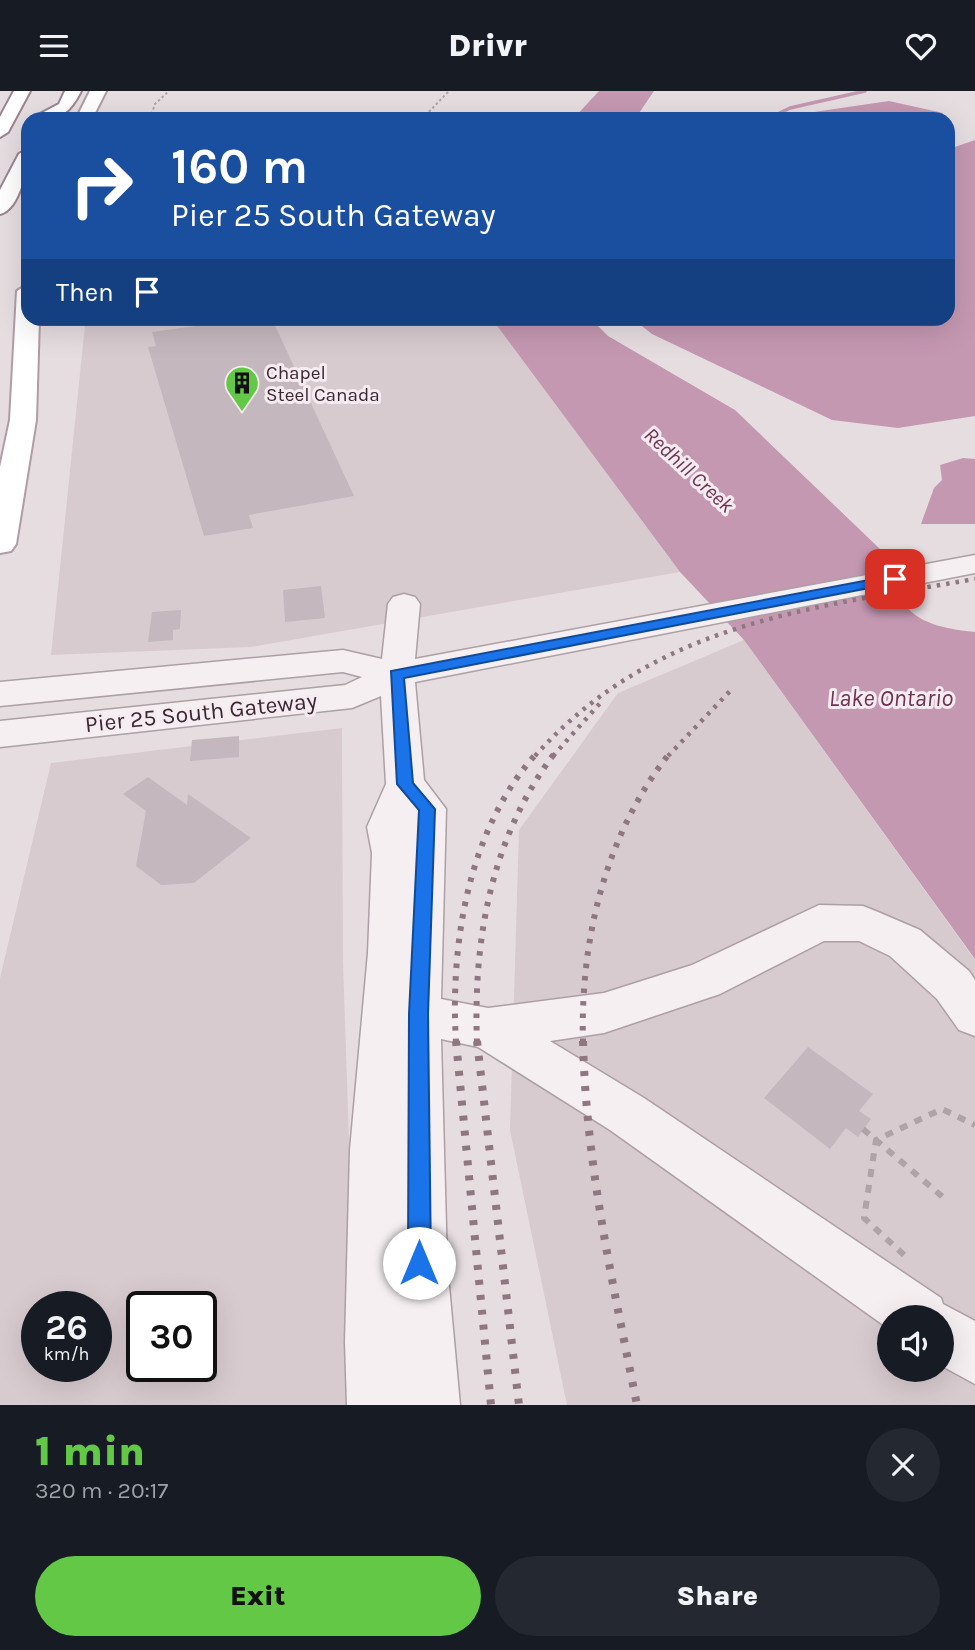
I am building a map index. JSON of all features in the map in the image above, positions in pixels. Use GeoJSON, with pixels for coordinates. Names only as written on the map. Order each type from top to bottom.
{"type":"FeatureCollection","features":[{"type":"Feature","properties":{"kind":"main road"},"geometry":{"type":"LineString","coordinates":[[0,132],[22,91]]}},
{"type":"Feature","properties":{"kind":"main road"},"geometry":{"type":"LineString","coordinates":[[48,112],[57,91]]}},
{"type":"Feature","properties":{"kind":"main road"},"geometry":{"type":"LineString","coordinates":[[56,112],[65,107],[73,91]]}},
{"type":"Feature","properties":{"kind":"main road"},"geometry":{"type":"LineString","coordinates":[[88,112],[98,91]]}},
{"type":"Feature","properties":{"kind":"main road"},"geometry":{"type":"LineString","coordinates":[[0,208],[21,168]]}},
{"type":"Feature","properties":{"kind":"main road"},"geometry":{"type":"LineString","coordinates":[[0,544],[23,420],[27,326]]}},
{"type":"Feature","properties":{"kind":"street","name":"Pier 25 South Gateway"},"geometry":{"type":"LineString","coordinates":[[0,734],[352,695],[397,674],[975,564]]}},
{"type":"Feature","properties":{"kind":"street"},"geometry":{"type":"LineString","coordinates":[[376,1405],[373,1342],[375,1150],[390,953],[392,853],[387,827],[405,784],[397,674],[404,604]]}},
{"type":"Feature","properties":{"kind":"street","name":"Pier 25 South Gateway"},"geometry":{"type":"LineString","coordinates":[[0,694],[343,661],[397,674]]}},
{"type":"Feature","properties":{"kind":"street"},"geometry":{"type":"LineString","coordinates":[[405,784],[427,809],[418,1014],[419,1263],[431,1405]]}},
{"type":"Feature","properties":{"kind":"street"},"geometry":{"type":"LineString","coordinates":[[488,1029],[604,1013],[704,980],[820,923],[863,924],[905,943],[953,985],[975,1016]]}},
{"type":"Feature","properties":{"kind":"street"},"geometry":{"type":"LineString","coordinates":[[418,1014],[488,1029],[627,1114],[902,1305]]}},
{"type":"Feature","properties":{"kind":"street"},"geometry":{"type":"LineString","coordinates":[[954,1340],[975,1355]]}},
{"type":"Feature","properties":{"kind":"path"},"geometry":{"type":"LineString","coordinates":[[152,112],[155,104],[169,91]]}},
{"type":"Feature","properties":{"kind":"path"},"geometry":{"type":"LineString","coordinates":[[429,112],[449,91]]}},
{"type":"Feature","properties":{"kind":"path"},"geometry":{"type":"LineString","coordinates":[[876,1140],[942,1108],[975,1125]]}},
{"type":"Feature","properties":{"kind":"path"},"geometry":{"type":"LineString","coordinates":[[863,1129],[943,1198]]}},
{"type":"Feature","properties":{"kind":"path"},"geometry":{"type":"LineString","coordinates":[[876,1140],[864,1219],[906,1257]]}},
{"type":"Feature","properties":{"kind":"shaded area"},"geometry":{"type":"Polygon","coordinates":[[[85,326],[497,326],[680,572],[251,647],[51,655],[85,326]]]}},
{"type":"Feature","properties":{"kind":"shaded area"},"geometry":{"type":"Polygon","coordinates":[[[744,640],[975,960],[975,1405],[567,1405],[510,1130],[519,830],[618,693],[744,640]]]}},
{"type":"Feature","properties":{"kind":"shaded area"},"geometry":{"type":"Polygon","coordinates":[[[342,728],[343,962],[358,1405],[0,1405],[0,978],[51,763],[342,728]]]}},
{"type":"Feature","properties":{"kind":"water"},"geometry":{"type":"Polygon","coordinates":[[[599,91],[654,91],[640,112],[580,112],[599,91]]]}},
{"type":"Feature","properties":{"kind":"water"},"geometry":{"type":"Polygon","coordinates":[[[889,101],[938,112],[814,112],[889,101]]]}},
{"type":"Feature","properties":{"kind":"water"},"geometry":{"type":"Polygon","coordinates":[[[975,140],[975,416],[898,428],[832,420],[652,334],[642,326],[955,326],[955,147],[975,140]]]}},
{"type":"Feature","properties":{"kind":"water"},"geometry":{"type":"Polygon","coordinates":[[[497,326],[598,326],[608,336],[735,410],[880,549],[888,562],[901,597],[911,611],[927,622],[975,632],[975,959],[744,640],[680,572],[497,326]]]}},
{"type":"Feature","properties":{"kind":"water"},"geometry":{"type":"Polygon","coordinates":[[[963,458],[975,459],[975,524],[921,524],[934,488],[942,480],[940,465],[963,458]]]}},
{"type":"Feature","properties":{"kind":"building","name":"Chapel Steel Canada"},"geometry":{"type":"Polygon","coordinates":[[[196,326],[275,326],[354,496],[249,515],[253,528],[204,536],[148,347],[156,346],[152,332],[196,326]]]}},
{"type":"Feature","properties":{"kind":"building"},"geometry":{"type":"Polygon","coordinates":[[[321,586],[325,618],[285,622],[283,590],[321,586]]]}},
{"type":"Feature","properties":{"kind":"building"},"geometry":{"type":"Polygon","coordinates":[[[181,610],[180,629],[173,630],[173,640],[148,642],[152,612],[181,610]]]}},
{"type":"Feature","properties":{"kind":"building"},"geometry":{"type":"Polygon","coordinates":[[[239,736],[239,757],[190,761],[192,740],[239,736]]]}},
{"type":"Feature","properties":{"kind":"building"},"geometry":{"type":"Polygon","coordinates":[[[148,777],[187,805],[188,794],[251,838],[194,883],[161,885],[136,866],[146,811],[123,794],[148,777]]]}},
{"type":"Feature","properties":{"kind":"building"},"geometry":{"type":"Polygon","coordinates":[[[808,1047],[873,1094],[859,1111],[871,1119],[858,1137],[846,1128],[830,1149],[764,1098],[808,1047]]]}},
{"type":"Feature","properties":{"kind":"waterway"},"geometry":{"type":"LineString","coordinates":[[782,112],[865,91]]}},
{"type":"Feature","properties":{"kind":"railway"},"geometry":{"type":"LineString","coordinates":[[535,756],[581,711],[630,676],[682,649],[737,629],[794,613],[975,579]]}},
{"type":"Feature","properties":{"kind":"railway"},"geometry":{"type":"LineString","coordinates":[[668,756],[731,690]]}},
{"type":"Feature","properties":{"kind":"railway"},"geometry":{"type":"LineString","coordinates":[[553,756],[602,701]]}},
{"type":"Feature","properties":{"kind":"railway"},"geometry":{"type":"LineString","coordinates":[[456,1043],[456,967],[468,890],[494,817],[513,784],[536,754]]}},
{"type":"Feature","properties":{"kind":"railway"},"geometry":{"type":"LineString","coordinates":[[477,1041],[478,966],[490,891],[515,820],[532,786],[554,754]]}},
{"type":"Feature","properties":{"kind":"railway"},"geometry":{"type":"LineString","coordinates":[[583,1041],[586,966],[601,891],[628,819],[669,754]]}},
{"type":"Feature","properties":{"kind":"railway"},"geometry":{"type":"LineString","coordinates":[[456,1041],[491,1405]]}},
{"type":"Feature","properties":{"kind":"railway"},"geometry":{"type":"LineString","coordinates":[[477,1041],[519,1405]]}},
{"type":"Feature","properties":{"kind":"railway"},"geometry":{"type":"LineString","coordinates":[[583,1041],[595,1179],[637,1405]]}},
{"type":"Feature","properties":{"kind":"place","name":"Chapel Steel Canada"},"geometry":{"type":"Point","coordinates":[242,413]}},
{"type":"Feature","properties":{"kind":"route"},"geometry":{"type":"LineString","coordinates":[[419,1263],[418,1014],[427,809],[405,784],[397,674],[587,640],[895,579]]}},
{"type":"Feature","properties":{"kind":"water label","name":"Redhill Creek"},"geometry":{"type":"Point","coordinates":[689,470]}},
{"type":"Feature","properties":{"kind":"water label","name":"Lake Ontario"},"geometry":{"type":"Point","coordinates":[891,698]}}]}
